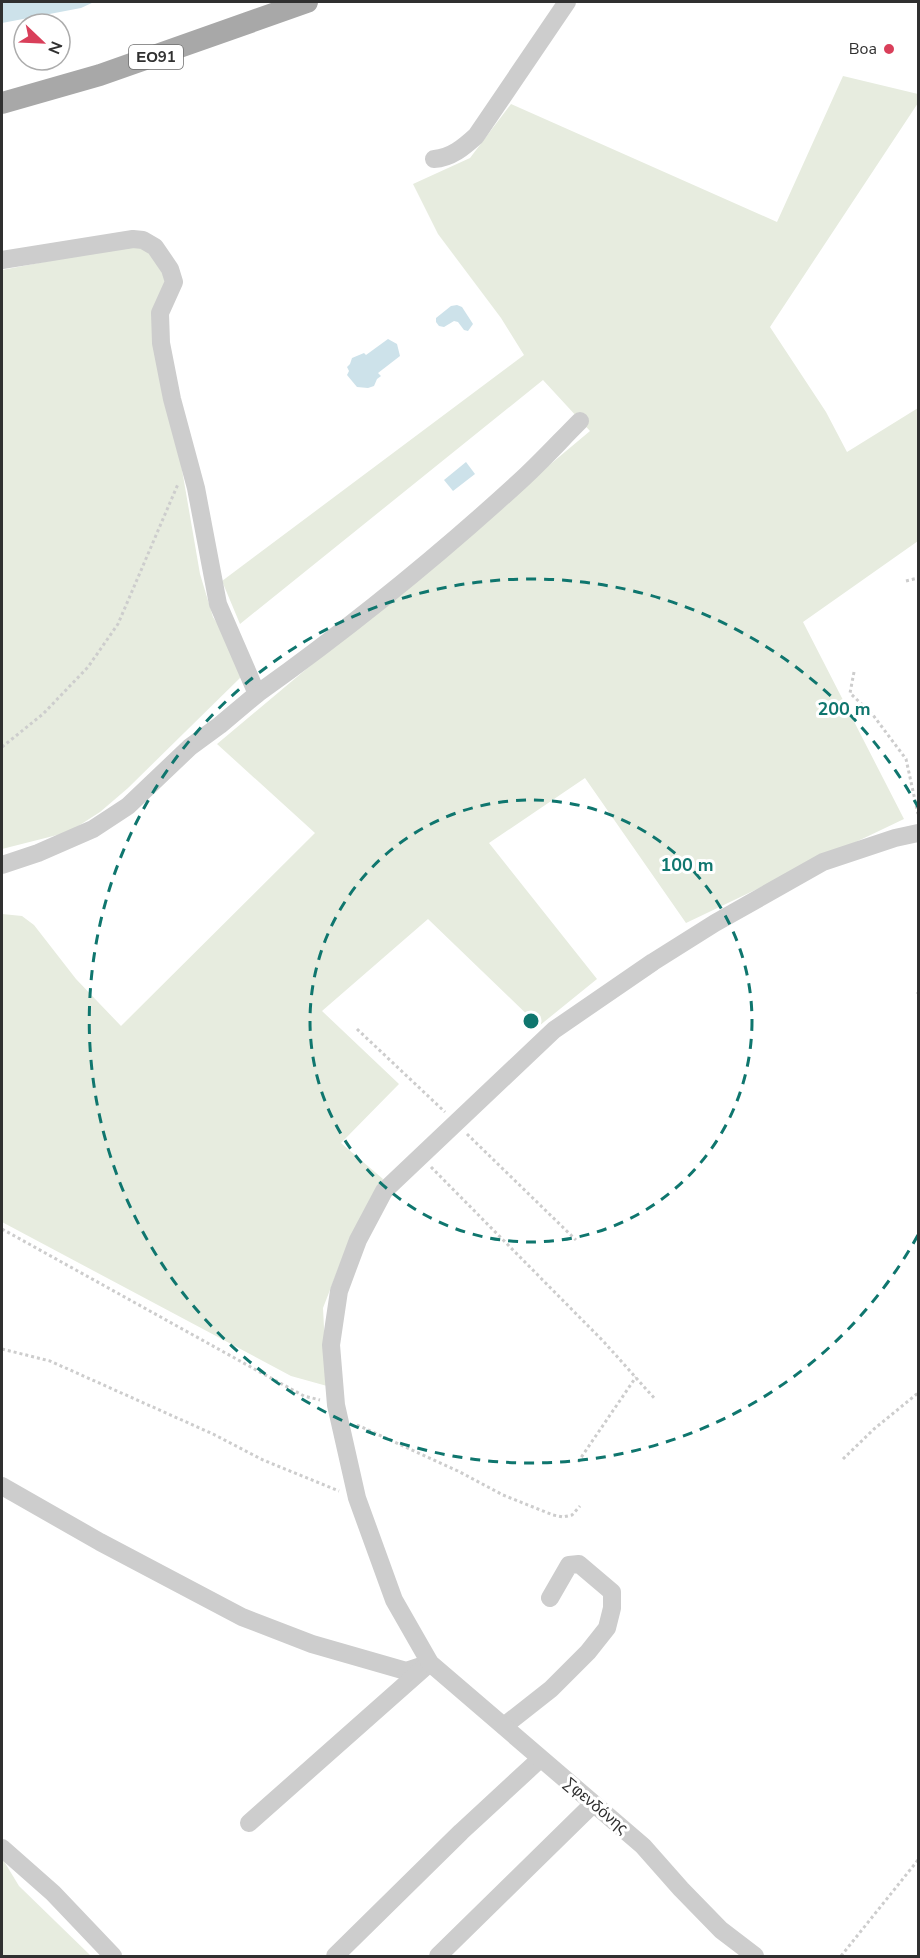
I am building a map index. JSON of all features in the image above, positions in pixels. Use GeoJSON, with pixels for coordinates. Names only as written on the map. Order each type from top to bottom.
{"type":"FeatureCollection","features":[{"type":"Feature","properties":{"kind":"main road","name":"ΕΟ91"},"geometry":{"type":"LineString","coordinates":[[2,103],[100,75],[307,2]]}},
{"type":"Feature","properties":{"kind":"street"},"geometry":{"type":"LineString","coordinates":[[434,159],[441,159],[460,150],[476,136],[567,2]]}},
{"type":"Feature","properties":{"kind":"street"},"geometry":{"type":"LineString","coordinates":[[2,260],[133,239],[143,240],[155,247],[170,269],[174,282],[160,313],[159,328],[172,399],[196,488],[218,604],[257,694]]}},
{"type":"Feature","properties":{"kind":"street"},"geometry":{"type":"LineString","coordinates":[[2,865],[38,853],[93,829],[128,806],[190,747],[374,607],[476,521],[580,421]]}},
{"type":"Feature","properties":{"kind":"street","name":"Σφενδόνης"},"geometry":{"type":"LineString","coordinates":[[755,1956],[721,1930],[643,1846],[430,1663],[394,1600],[357,1498],[337,1411],[331,1345],[339,1291],[358,1240],[384,1191],[554,1029],[715,923],[823,862],[895,838],[918,833]]}},
{"type":"Feature","properties":{"kind":"street"},"geometry":{"type":"LineString","coordinates":[[2,1486],[100,1542],[242,1617],[312,1644],[406,1671],[430,1663]]}},
{"type":"Feature","properties":{"kind":"street"},"geometry":{"type":"LineString","coordinates":[[504,1726],[551,1689],[588,1652],[607,1628],[612,1608],[612,1592],[579,1564],[569,1565],[550,1598]]}},
{"type":"Feature","properties":{"kind":"street"},"geometry":{"type":"LineString","coordinates":[[249,1823],[430,1663]]}},
{"type":"Feature","properties":{"kind":"street"},"geometry":{"type":"LineString","coordinates":[[335,1956],[461,1832],[540,1759]]}},
{"type":"Feature","properties":{"kind":"street"},"geometry":{"type":"LineString","coordinates":[[438,1956],[593,1804]]}},
{"type":"Feature","properties":{"kind":"street"},"geometry":{"type":"LineString","coordinates":[[2,1848],[53,1893],[113,1956]]}},
{"type":"Feature","properties":{"kind":"path"},"geometry":{"type":"LineString","coordinates":[[2,747],[43,714],[88,667],[118,624],[188,460]]}},
{"type":"Feature","properties":{"kind":"path"},"geometry":{"type":"LineString","coordinates":[[906,581],[918,578]]}},
{"type":"Feature","properties":{"kind":"path"},"geometry":{"type":"LineString","coordinates":[[854,672],[850,693],[873,715],[906,759],[918,814]]}},
{"type":"Feature","properties":{"kind":"path"},"geometry":{"type":"LineString","coordinates":[[420,1155],[604,1342],[655,1399]]}},
{"type":"Feature","properties":{"kind":"path"},"geometry":{"type":"LineString","coordinates":[[2,1229],[304,1396],[503,1495],[563,1517],[572,1515],[580,1506]]}},
{"type":"Feature","properties":{"kind":"path"},"geometry":{"type":"LineString","coordinates":[[2,1349],[50,1360],[213,1434],[263,1460],[357,1498]]}},
{"type":"Feature","properties":{"kind":"path"},"geometry":{"type":"LineString","coordinates":[[578,1462],[636,1377]]}},
{"type":"Feature","properties":{"kind":"path"},"geometry":{"type":"LineString","coordinates":[[843,1459],[874,1429],[918,1393]]}},
{"type":"Feature","properties":{"kind":"path"},"geometry":{"type":"LineString","coordinates":[[841,1956],[918,1860]]}},
{"type":"Feature","properties":{"kind":"shaded area"},"geometry":{"type":"Polygon","coordinates":[[[843,76],[918,94],[918,103],[770,327],[826,412],[847,452],[918,408],[918,541],[803,622],[904,819],[686,923],[585,778],[489,843],[597,979],[539,1026],[428,919],[322,1011],[399,1084],[341,1143],[383,1179],[347,1246],[323,1308],[327,1386],[291,1376],[2,1222],[2,914],[22,916],[34,925],[76,979],[121,1026],[315,833],[217,744],[590,431],[543,380],[240,624],[222,581],[524,355],[501,318],[438,234],[413,184],[470,158],[511,104],[777,222],[843,76]]]}},
{"type":"Feature","properties":{"kind":"shaded area"},"geometry":{"type":"Polygon","coordinates":[[[138,244],[148,246],[170,283],[156,319],[200,574],[213,617],[230,643],[241,677],[128,788],[100,812],[69,832],[2,849],[2,270],[138,244]]]}},
{"type":"Feature","properties":{"kind":"shaded area"},"geometry":{"type":"Polygon","coordinates":[[[2,1858],[19,1886],[91,1956],[2,1956],[2,1858]]]}},
{"type":"Feature","properties":{"kind":"water"},"geometry":{"type":"Polygon","coordinates":[[[2,2],[94,2],[81,8],[60,12],[12,12],[12,21],[2,23],[2,2]]]}},
{"type":"Feature","properties":{"kind":"water"},"geometry":{"type":"Polygon","coordinates":[[[451,306],[462,307],[473,324],[468,331],[464,330],[458,322],[454,321],[444,327],[439,326],[436,322],[436,318],[451,306]]]}},
{"type":"Feature","properties":{"kind":"water"},"geometry":{"type":"Polygon","coordinates":[[[388,339],[397,344],[400,356],[378,373],[381,376],[374,386],[357,387],[347,375],[349,371],[347,367],[352,358],[364,353],[366,355],[388,339]]]}},
{"type":"Feature","properties":{"kind":"water"},"geometry":{"type":"Polygon","coordinates":[[[466,462],[475,474],[453,491],[444,480],[466,462]]]}},
{"type":"Feature","properties":{"kind":"place","name":"Boa"},"geometry":{"type":"Point","coordinates":[889,49]}}]}
